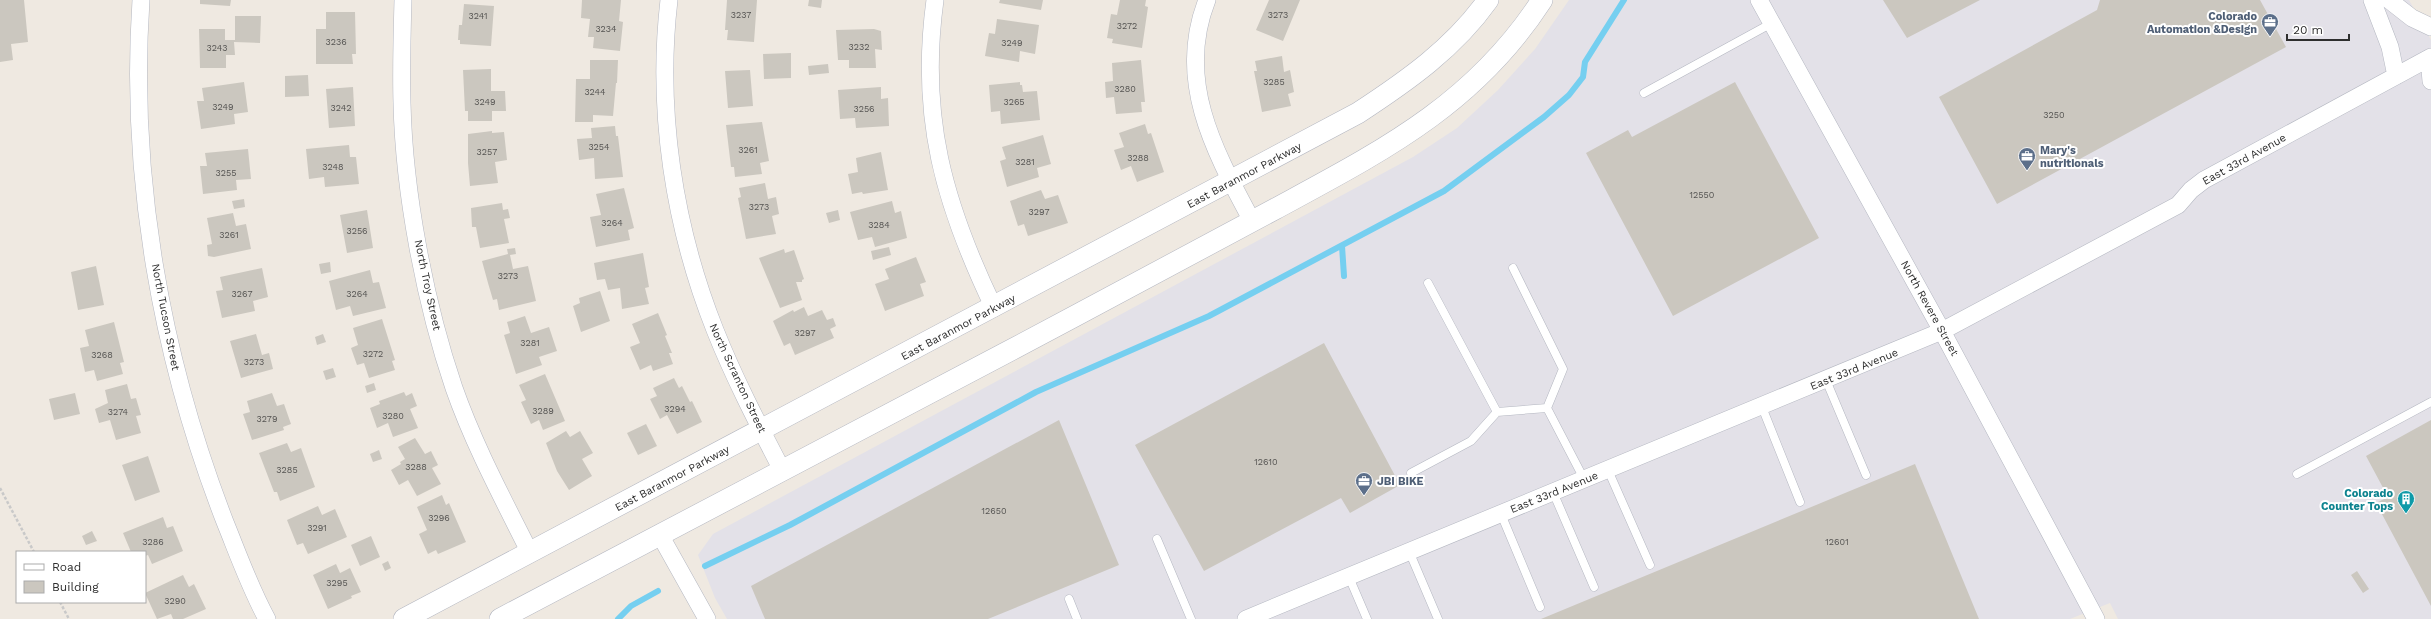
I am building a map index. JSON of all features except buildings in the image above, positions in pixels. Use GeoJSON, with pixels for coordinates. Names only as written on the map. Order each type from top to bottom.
{"type":"FeatureCollection","features":[{"type":"Feature","properties":{"kind":"street","name":"North Tucson Street"},"geometry":{"type":"LineString","coordinates":[[141,0],[137,86],[144,184],[165,325],[186,410],[211,485],[244,571],[267,619]]}},
{"type":"Feature","properties":{"kind":"street","name":"North Troy Street"},"geometry":{"type":"LineString","coordinates":[[403,0],[402,103],[408,171],[426,285],[443,351],[468,424],[530,553]]}},
{"type":"Feature","properties":{"kind":"street","name":"North Scranton Street"},"geometry":{"type":"LineString","coordinates":[[668,0],[665,90],[672,176],[682,223],[692,262],[714,330],[761,430],[782,470]]}},
{"type":"Feature","properties":{"kind":"street"},"geometry":{"type":"LineString","coordinates":[[935,0],[930,50],[935,139],[940,166],[952,209],[963,239],[994,308]]}},
{"type":"Feature","properties":{"kind":"street"},"geometry":{"type":"LineString","coordinates":[[1207,0],[1200,22],[1196,51],[1197,90],[1201,111],[1212,144],[1252,221]]}},
{"type":"Feature","properties":{"kind":"street","name":"East Baranmor Parkway"},"geometry":{"type":"LineString","coordinates":[[404,619],[994,308],[1358,113],[1398,87],[1429,64],[1454,40],[1488,0]]}},
{"type":"Feature","properties":{"kind":"street"},"geometry":{"type":"LineString","coordinates":[[500,619],[1381,152],[1458,98],[1487,70],[1517,36],[1542,0]]}},
{"type":"Feature","properties":{"kind":"street","name":"North Revere Street"},"geometry":{"type":"LineString","coordinates":[[1760,0],[1942,331],[2096,619]]}},
{"type":"Feature","properties":{"kind":"street"},"geometry":{"type":"LineString","coordinates":[[2372,0],[2390,47],[2396,76]]}},
{"type":"Feature","properties":{"kind":"street"},"geometry":{"type":"LineString","coordinates":[[2389,0],[2412,18],[2431,27]]}},
{"type":"Feature","properties":{"kind":"street"},"geometry":{"type":"LineString","coordinates":[[2430,58],[2431,81]]}},
{"type":"Feature","properties":{"kind":"street","name":"East 33rd Avenue"},"geometry":{"type":"LineString","coordinates":[[1246,619],[1762,407],[1942,331],[2178,205],[2191,190],[2204,180],[2430,58]]}},
{"type":"Feature","properties":{"kind":"street"},"geometry":{"type":"LineString","coordinates":[[660,535],[707,619]]}},
{"type":"Feature","properties":{"kind":"lane"},"geometry":{"type":"LineString","coordinates":[[1644,93],[1772,23]]}},
{"type":"Feature","properties":{"kind":"lane"},"geometry":{"type":"LineString","coordinates":[[1513,268],[1563,369],[1548,408],[1584,479]]}},
{"type":"Feature","properties":{"kind":"lane"},"geometry":{"type":"LineString","coordinates":[[1428,283],[1497,412]]}},
{"type":"Feature","properties":{"kind":"lane"},"geometry":{"type":"LineString","coordinates":[[1826,380],[1866,475]]}},
{"type":"Feature","properties":{"kind":"lane"},"geometry":{"type":"LineString","coordinates":[[2297,474],[2431,402]]}},
{"type":"Feature","properties":{"kind":"lane"},"geometry":{"type":"LineString","coordinates":[[1762,407],[1800,502]]}},
{"type":"Feature","properties":{"kind":"lane"},"geometry":{"type":"LineString","coordinates":[[1411,473],[1471,441],[1497,412],[1548,408]]}},
{"type":"Feature","properties":{"kind":"lane"},"geometry":{"type":"LineString","coordinates":[[1608,470],[1650,564]]}},
{"type":"Feature","properties":{"kind":"lane"},"geometry":{"type":"LineString","coordinates":[[1554,492],[1594,587]]}},
{"type":"Feature","properties":{"kind":"lane"},"geometry":{"type":"LineString","coordinates":[[1501,514],[1540,607]]}},
{"type":"Feature","properties":{"kind":"lane"},"geometry":{"type":"LineString","coordinates":[[1157,539],[1191,619]]}},
{"type":"Feature","properties":{"kind":"lane"},"geometry":{"type":"LineString","coordinates":[[1409,551],[1438,619]]}},
{"type":"Feature","properties":{"kind":"lane"},"geometry":{"type":"LineString","coordinates":[[1349,576],[1367,619]]}},
{"type":"Feature","properties":{"kind":"lane"},"geometry":{"type":"LineString","coordinates":[[1069,599],[1077,619]]}},
{"type":"Feature","properties":{"kind":"path"},"geometry":{"type":"LineString","coordinates":[[0,488],[33,551]]}},
{"type":"Feature","properties":{"kind":"path"},"geometry":{"type":"LineString","coordinates":[[61,603],[69,619]]}},
{"type":"Feature","properties":{"kind":"shaded area"},"geometry":{"type":"Polygon","coordinates":[[[1569,0],[2409,0],[2431,40],[2431,619],[2118,619],[2110,603],[2070,619],[727,619],[715,598],[698,555],[713,534],[1413,157],[1457,128],[1498,90],[1535,49],[1569,0]]]}},
{"type":"Feature","properties":{"kind":"waterway"},"geometry":{"type":"LineString","coordinates":[[705,566],[790,525],[1036,392],[1209,316],[1444,191],[1544,117],[1569,95],[1583,77],[1585,62],[1624,0]]}},
{"type":"Feature","properties":{"kind":"waterway"},"geometry":{"type":"LineString","coordinates":[[1342,246],[1344,276]]}},
{"type":"Feature","properties":{"kind":"waterway"},"geometry":{"type":"LineString","coordinates":[[618,619],[631,606],[658,591]]}},
{"type":"Feature","properties":{"kind":"place","name":"Colorado Automation &Design"},"geometry":{"type":"Point","coordinates":[2270,37]}},
{"type":"Feature","properties":{"kind":"place","name":"Mary's nutritionals"},"geometry":{"type":"Point","coordinates":[2027,171]}},
{"type":"Feature","properties":{"kind":"place","name":"JBI BIKE"},"geometry":{"type":"Point","coordinates":[1364,496]}},
{"type":"Feature","properties":{"kind":"place","name":"Colorado Counter Tops"},"geometry":{"type":"Point","coordinates":[2406,514]}}]}
